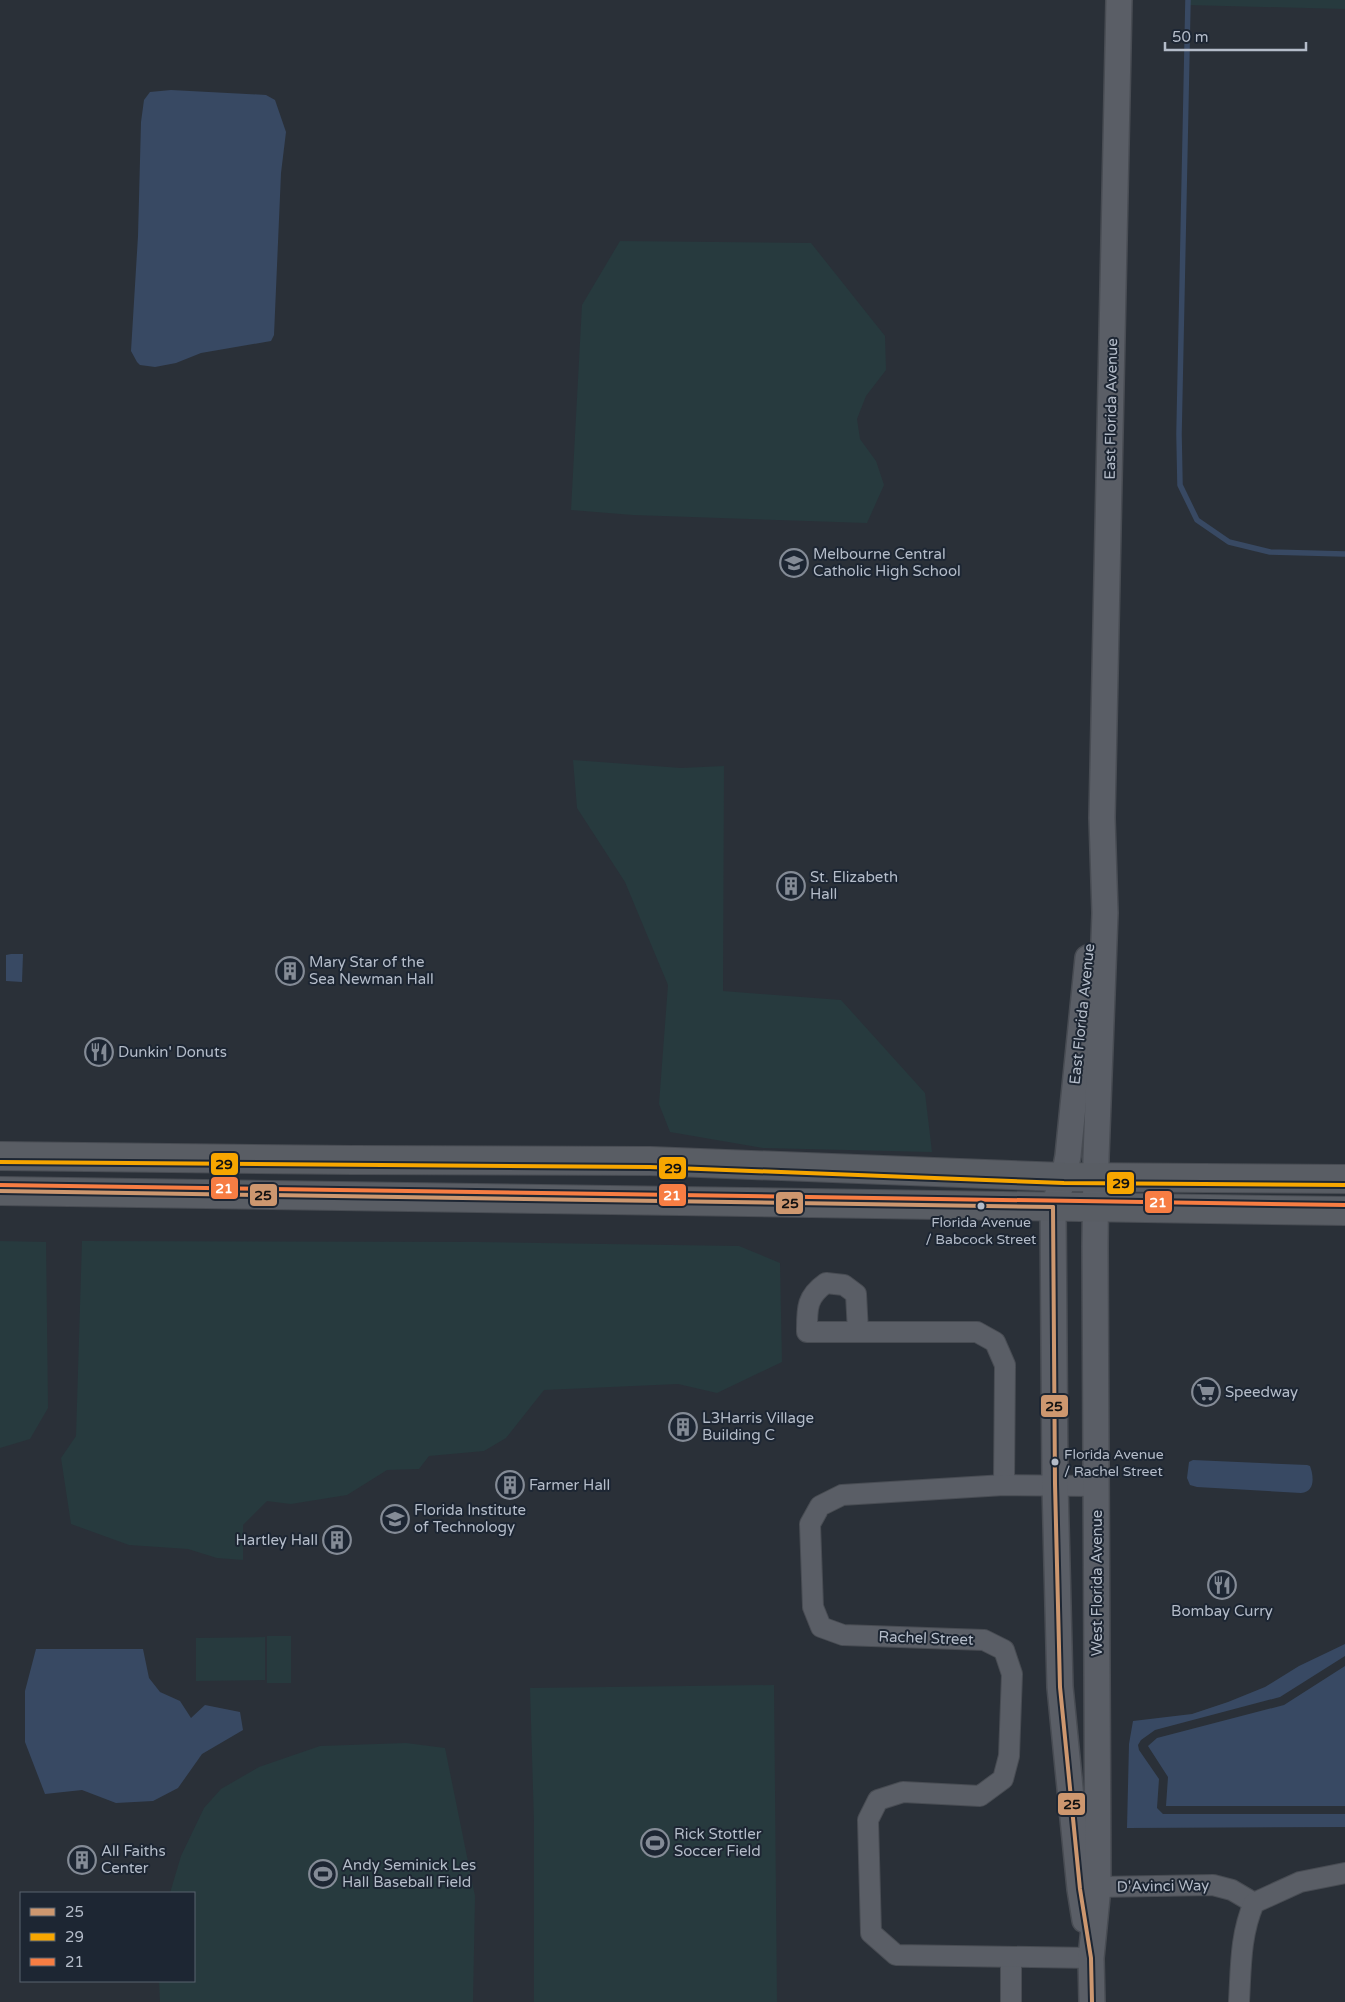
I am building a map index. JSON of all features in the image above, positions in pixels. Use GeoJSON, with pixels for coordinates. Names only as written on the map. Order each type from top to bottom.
{"type":"FeatureCollection","features":[{"type":"Feature","properties":{"kind":"main road"},"geometry":{"type":"LineString","coordinates":[[0,1156],[650,1161],[1064,1177],[1345,1179]]}},
{"type":"Feature","properties":{"kind":"main road"},"geometry":{"type":"LineString","coordinates":[[0,1191],[1345,1212]]}},
{"type":"Feature","properties":{"kind":"street","name":"East Florida Avenue"},"geometry":{"type":"LineString","coordinates":[[1096,1207],[1095,1177],[1105,913],[1102,818],[1119,0]]}},
{"type":"Feature","properties":{"kind":"street","name":"East Florida Avenue"},"geometry":{"type":"LineString","coordinates":[[1053,1207],[1064,1177],[1068,1156],[1102,818]]}},
{"type":"Feature","properties":{"kind":"street","name":"West Florida Avenue"},"geometry":{"type":"LineString","coordinates":[[1053,1207],[1055,1484],[1060,1687],[1080,1889],[1092,1958]]}},
{"type":"Feature","properties":{"kind":"street","name":"West Florida Avenue"},"geometry":{"type":"LineString","coordinates":[[1092,2002],[1092,1958],[1098,1887],[1096,1207]]}},
{"type":"Feature","properties":{"kind":"street"},"geometry":{"type":"LineString","coordinates":[[858,1332],[977,1332],[995,1342],[1006,1365],[1004,1485]]}},
{"type":"Feature","properties":{"kind":"street","name":"Rachel Street"},"geometry":{"type":"LineString","coordinates":[[1092,1958],[896,1955],[871,1933],[868,1820],[878,1800],[903,1792],[980,1796],[1003,1779],[1009,1756],[1012,1674],[1004,1650],[984,1640],[843,1635],[821,1627],[813,1607],[810,1524],[820,1506],[842,1495],[1004,1485],[1055,1484],[1097,1486]]}},
{"type":"Feature","properties":{"kind":"street"},"geometry":{"type":"LineString","coordinates":[[1239,2002],[1242,1942],[1247,1920],[1254,1903],[1300,1882],[1345,1873]]}},
{"type":"Feature","properties":{"kind":"street","name":"D'Avinci Way"},"geometry":{"type":"LineString","coordinates":[[1098,1887],[1213,1885],[1232,1890],[1254,1903]]}},
{"type":"Feature","properties":{"kind":"street"},"geometry":{"type":"LineString","coordinates":[[1011,1957],[1011,2002]]}},
{"type":"Feature","properties":{"kind":"green space"},"geometry":{"type":"Polygon","coordinates":[[[1186,0],[1345,0],[1345,9],[1187,5],[1186,0]]]}},
{"type":"Feature","properties":{"kind":"green space"},"geometry":{"type":"Polygon","coordinates":[[[620,241],[811,243],[885,336],[886,370],[866,396],[857,419],[860,439],[876,461],[884,485],[867,523],[633,515],[571,510],[582,305],[620,241]]]}},
{"type":"Feature","properties":{"kind":"green space"},"geometry":{"type":"Polygon","coordinates":[[[573,760],[681,768],[724,766],[723,991],[841,1000],[925,1093],[932,1152],[763,1148],[670,1132],[659,1104],[668,985],[625,882],[577,808],[573,760]]]}},
{"type":"Feature","properties":{"kind":"green space"},"geometry":{"type":"Polygon","coordinates":[[[0,1241],[46,1242],[48,1408],[30,1439],[0,1448],[0,1241]]]}},
{"type":"Feature","properties":{"kind":"green space"},"geometry":{"type":"Polygon","coordinates":[[[82,1241],[477,1242],[739,1246],[780,1263],[782,1362],[717,1393],[678,1384],[544,1390],[506,1438],[484,1451],[429,1456],[419,1469],[387,1470],[347,1495],[291,1504],[267,1501],[243,1525],[243,1560],[217,1558],[188,1549],[129,1545],[71,1524],[61,1458],[76,1436],[82,1241]]]}},
{"type":"Feature","properties":{"kind":"green space"},"geometry":{"type":"Polygon","coordinates":[[[267,1636],[291,1636],[291,1683],[267,1683],[267,1636]]]}},
{"type":"Feature","properties":{"kind":"green space"},"geometry":{"type":"Polygon","coordinates":[[[265,1637],[265,1680],[196,1681],[196,1638],[265,1637]]]}},
{"type":"Feature","properties":{"kind":"green space","name":"Rick Stottler Soccer Field"},"geometry":{"type":"Polygon","coordinates":[[[774,1685],[777,2002],[534,2002],[534,1822],[530,1688],[774,1685]]]}},
{"type":"Feature","properties":{"kind":"green space","name":"Andy Seminick Les Hall Baseball Field"},"geometry":{"type":"Polygon","coordinates":[[[406,1743],[445,1748],[475,1896],[473,2002],[160,2002],[159,1982],[195,1982],[195,1892],[170,1892],[181,1856],[204,1808],[221,1789],[259,1767],[320,1746],[406,1743]]]}},
{"type":"Feature","properties":{"kind":"water"},"geometry":{"type":"Polygon","coordinates":[[[171,90],[266,95],[275,100],[286,132],[281,173],[274,335],[271,341],[201,353],[176,363],[155,367],[140,365],[131,351],[138,236],[141,122],[144,100],[150,92],[171,90]]]}},
{"type":"Feature","properties":{"kind":"water"},"geometry":{"type":"Polygon","coordinates":[[[23,954],[22,982],[6,981],[6,955],[23,954]]]}},
{"type":"Feature","properties":{"kind":"water"},"geometry":{"type":"Polygon","coordinates":[[[1193,1460],[1307,1465],[1310,1466],[1313,1479],[1309,1490],[1301,1493],[1197,1487],[1190,1485],[1187,1478],[1189,1462],[1193,1460]]]}},
{"type":"Feature","properties":{"kind":"water"},"geometry":{"type":"Polygon","coordinates":[[[1345,1644],[1345,1656],[1280,1697],[1155,1730],[1141,1740],[1138,1745],[1139,1750],[1159,1779],[1157,1808],[1163,1814],[1345,1814],[1345,1827],[1127,1828],[1129,1744],[1133,1721],[1192,1714],[1228,1702],[1265,1687],[1299,1666],[1345,1644]]]}},
{"type":"Feature","properties":{"kind":"water"},"geometry":{"type":"Polygon","coordinates":[[[36,1649],[143,1649],[149,1678],[160,1692],[180,1701],[191,1718],[205,1705],[240,1712],[243,1730],[202,1754],[178,1788],[153,1801],[116,1803],[82,1790],[45,1794],[25,1742],[25,1691],[36,1649]]]}},
{"type":"Feature","properties":{"kind":"water"},"geometry":{"type":"Polygon","coordinates":[[[1345,1666],[1345,1806],[1166,1806],[1168,1777],[1148,1746],[1157,1738],[1284,1705],[1345,1666]]]}},
{"type":"Feature","properties":{"kind":"waterway"},"geometry":{"type":"LineString","coordinates":[[1188,0],[1179,434],[1180,485],[1197,520],[1229,542],[1270,552],[1345,554]]}},
{"type":"Feature","properties":{"kind":"transit line","name":"29"},"geometry":{"type":"LineString","coordinates":[[0,1162],[650,1167],[1064,1183],[1345,1185]]}},
{"type":"Feature","properties":{"kind":"transit line","name":"21"},"geometry":{"type":"LineString","coordinates":[[0,1185],[1345,1205]]}},
{"type":"Feature","properties":{"kind":"transit line","name":"25"},"geometry":{"type":"LineString","coordinates":[[0,1191],[1053,1207]]}},
{"type":"Feature","properties":{"kind":"transit line","name":"25"},"geometry":{"type":"LineString","coordinates":[[1053,1207],[1055,1484],[1060,1687],[1080,1889],[1091,1958],[1092,2002]]}},
{"type":"Feature","properties":{"kind":"place","name":"Melbourne Central Catholic High School"},"geometry":{"type":"Point","coordinates":[794,563]}},
{"type":"Feature","properties":{"kind":"place","name":"St. Elizabeth Hall"},"geometry":{"type":"Point","coordinates":[791,886]}},
{"type":"Feature","properties":{"kind":"place","name":"Mary Star of the Sea Newman Hall"},"geometry":{"type":"Point","coordinates":[290,971]}},
{"type":"Feature","properties":{"kind":"place","name":"Dunkin' Donuts"},"geometry":{"type":"Point","coordinates":[99,1052]}},
{"type":"Feature","properties":{"kind":"place","name":"Florida Avenue / Babcock Street"},"geometry":{"type":"Point","coordinates":[981,1206]}},
{"type":"Feature","properties":{"kind":"place","name":"Speedway"},"geometry":{"type":"Point","coordinates":[1206,1392]}},
{"type":"Feature","properties":{"kind":"place","name":"L3Harris Village Building C"},"geometry":{"type":"Point","coordinates":[683,1427]}},
{"type":"Feature","properties":{"kind":"place","name":"Florida Avenue / Rachel Street"},"geometry":{"type":"Point","coordinates":[1055,1462]}},
{"type":"Feature","properties":{"kind":"place","name":"Farmer Hall"},"geometry":{"type":"Point","coordinates":[510,1485]}},
{"type":"Feature","properties":{"kind":"place","name":"Florida Institute of Technology"},"geometry":{"type":"Point","coordinates":[395,1519]}},
{"type":"Feature","properties":{"kind":"place","name":"Hartley Hall"},"geometry":{"type":"Point","coordinates":[337,1540]}},
{"type":"Feature","properties":{"kind":"place","name":"Bombay Curry"},"geometry":{"type":"Point","coordinates":[1222,1585]}},
{"type":"Feature","properties":{"kind":"place","name":"Rick Stottler Soccer Field"},"geometry":{"type":"Point","coordinates":[655,1843]}},
{"type":"Feature","properties":{"kind":"place","name":"All Faiths Center"},"geometry":{"type":"Point","coordinates":[82,1860]}},
{"type":"Feature","properties":{"kind":"place","name":"Andy Seminick Les Hall Baseball Field"},"geometry":{"type":"Point","coordinates":[323,1874]}}]}
